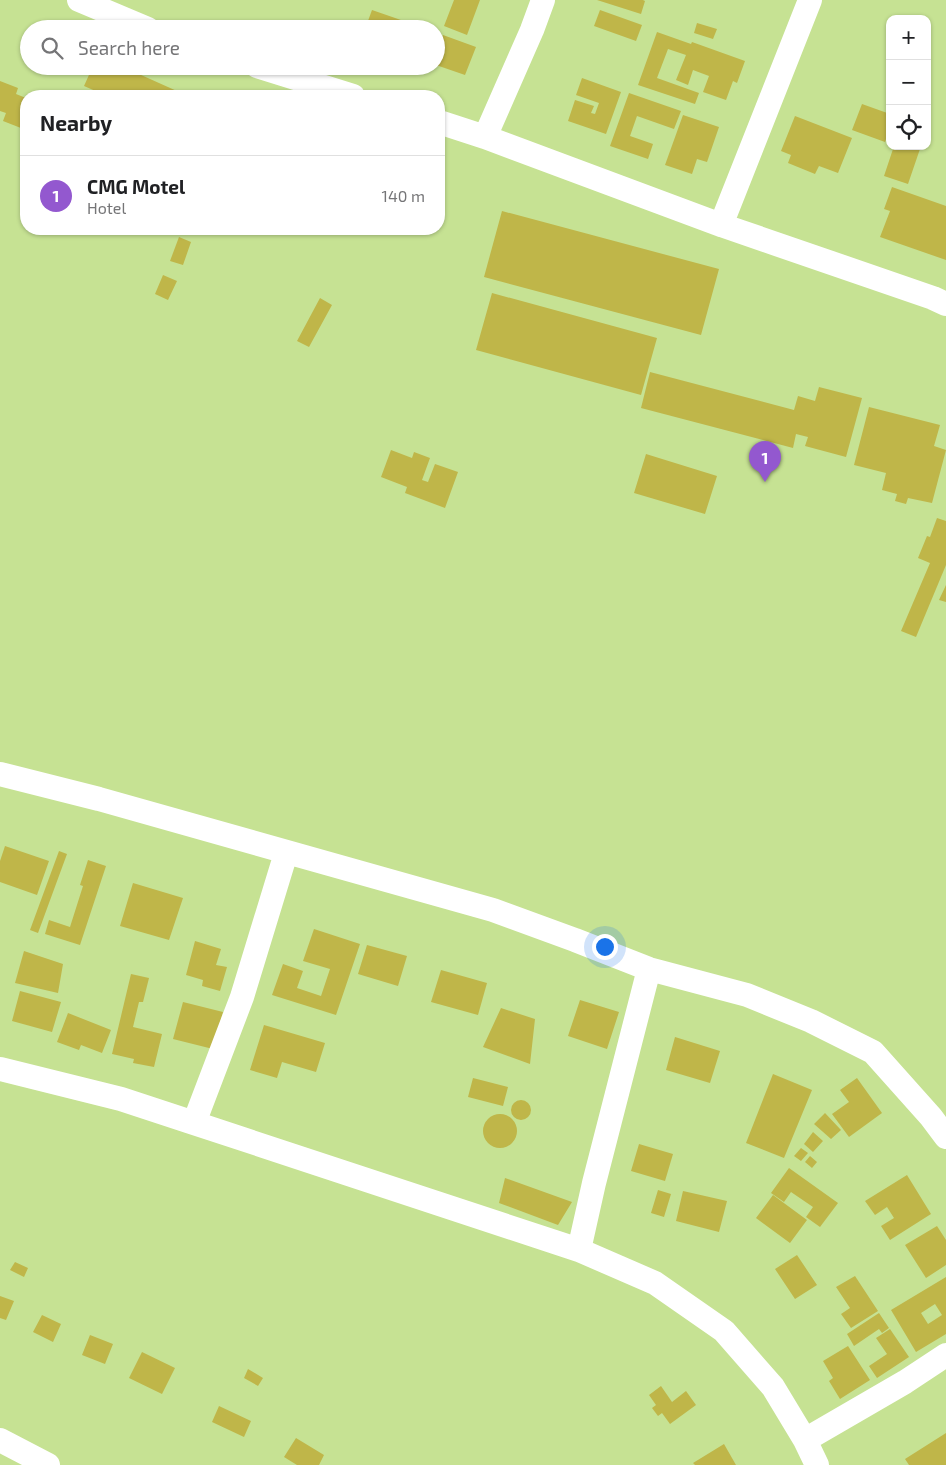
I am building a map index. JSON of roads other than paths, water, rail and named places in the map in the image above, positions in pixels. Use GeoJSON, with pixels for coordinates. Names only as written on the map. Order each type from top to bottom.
{"type":"FeatureCollection","features":[{"type":"Feature","properties":{"kind":"street"},"geometry":{"type":"LineString","coordinates":[[79,0],[127,20]]}},
{"type":"Feature","properties":{"kind":"street"},"geometry":{"type":"LineString","coordinates":[[485,137],[532,30],[543,0]]}},
{"type":"Feature","properties":{"kind":"street"},"geometry":{"type":"LineString","coordinates":[[721,225],[810,0]]}},
{"type":"Feature","properties":{"kind":"street"},"geometry":{"type":"LineString","coordinates":[[286,75],[334,90]]}},
{"type":"Feature","properties":{"kind":"street"},"geometry":{"type":"LineString","coordinates":[[445,124],[485,137],[721,225],[946,304]]}},
{"type":"Feature","properties":{"kind":"street"},"geometry":{"type":"LineString","coordinates":[[0,774],[99,799],[493,910],[649,969],[747,995],[811,1021],[873,1052],[931,1117],[946,1137]]}},
{"type":"Feature","properties":{"kind":"street"},"geometry":{"type":"LineString","coordinates":[[194,1123],[242,997],[286,853]]}},
{"type":"Feature","properties":{"kind":"street"},"geometry":{"type":"LineString","coordinates":[[579,1250],[594,1183],[649,969]]}},
{"type":"Feature","properties":{"kind":"street"},"geometry":{"type":"LineString","coordinates":[[0,1069],[121,1099],[579,1250],[655,1283],[724,1331],[773,1386],[805,1440],[817,1465]]}},
{"type":"Feature","properties":{"kind":"street"},"geometry":{"type":"LineString","coordinates":[[805,1440],[905,1382],[946,1355]]}},
{"type":"Feature","properties":{"kind":"street"},"geometry":{"type":"LineString","coordinates":[[0,1440],[48,1465]]}},
{"type":"Feature","properties":{"kind":"place","name":"CMG Motel"},"geometry":{"type":"Point","coordinates":[765,482]}}]}
